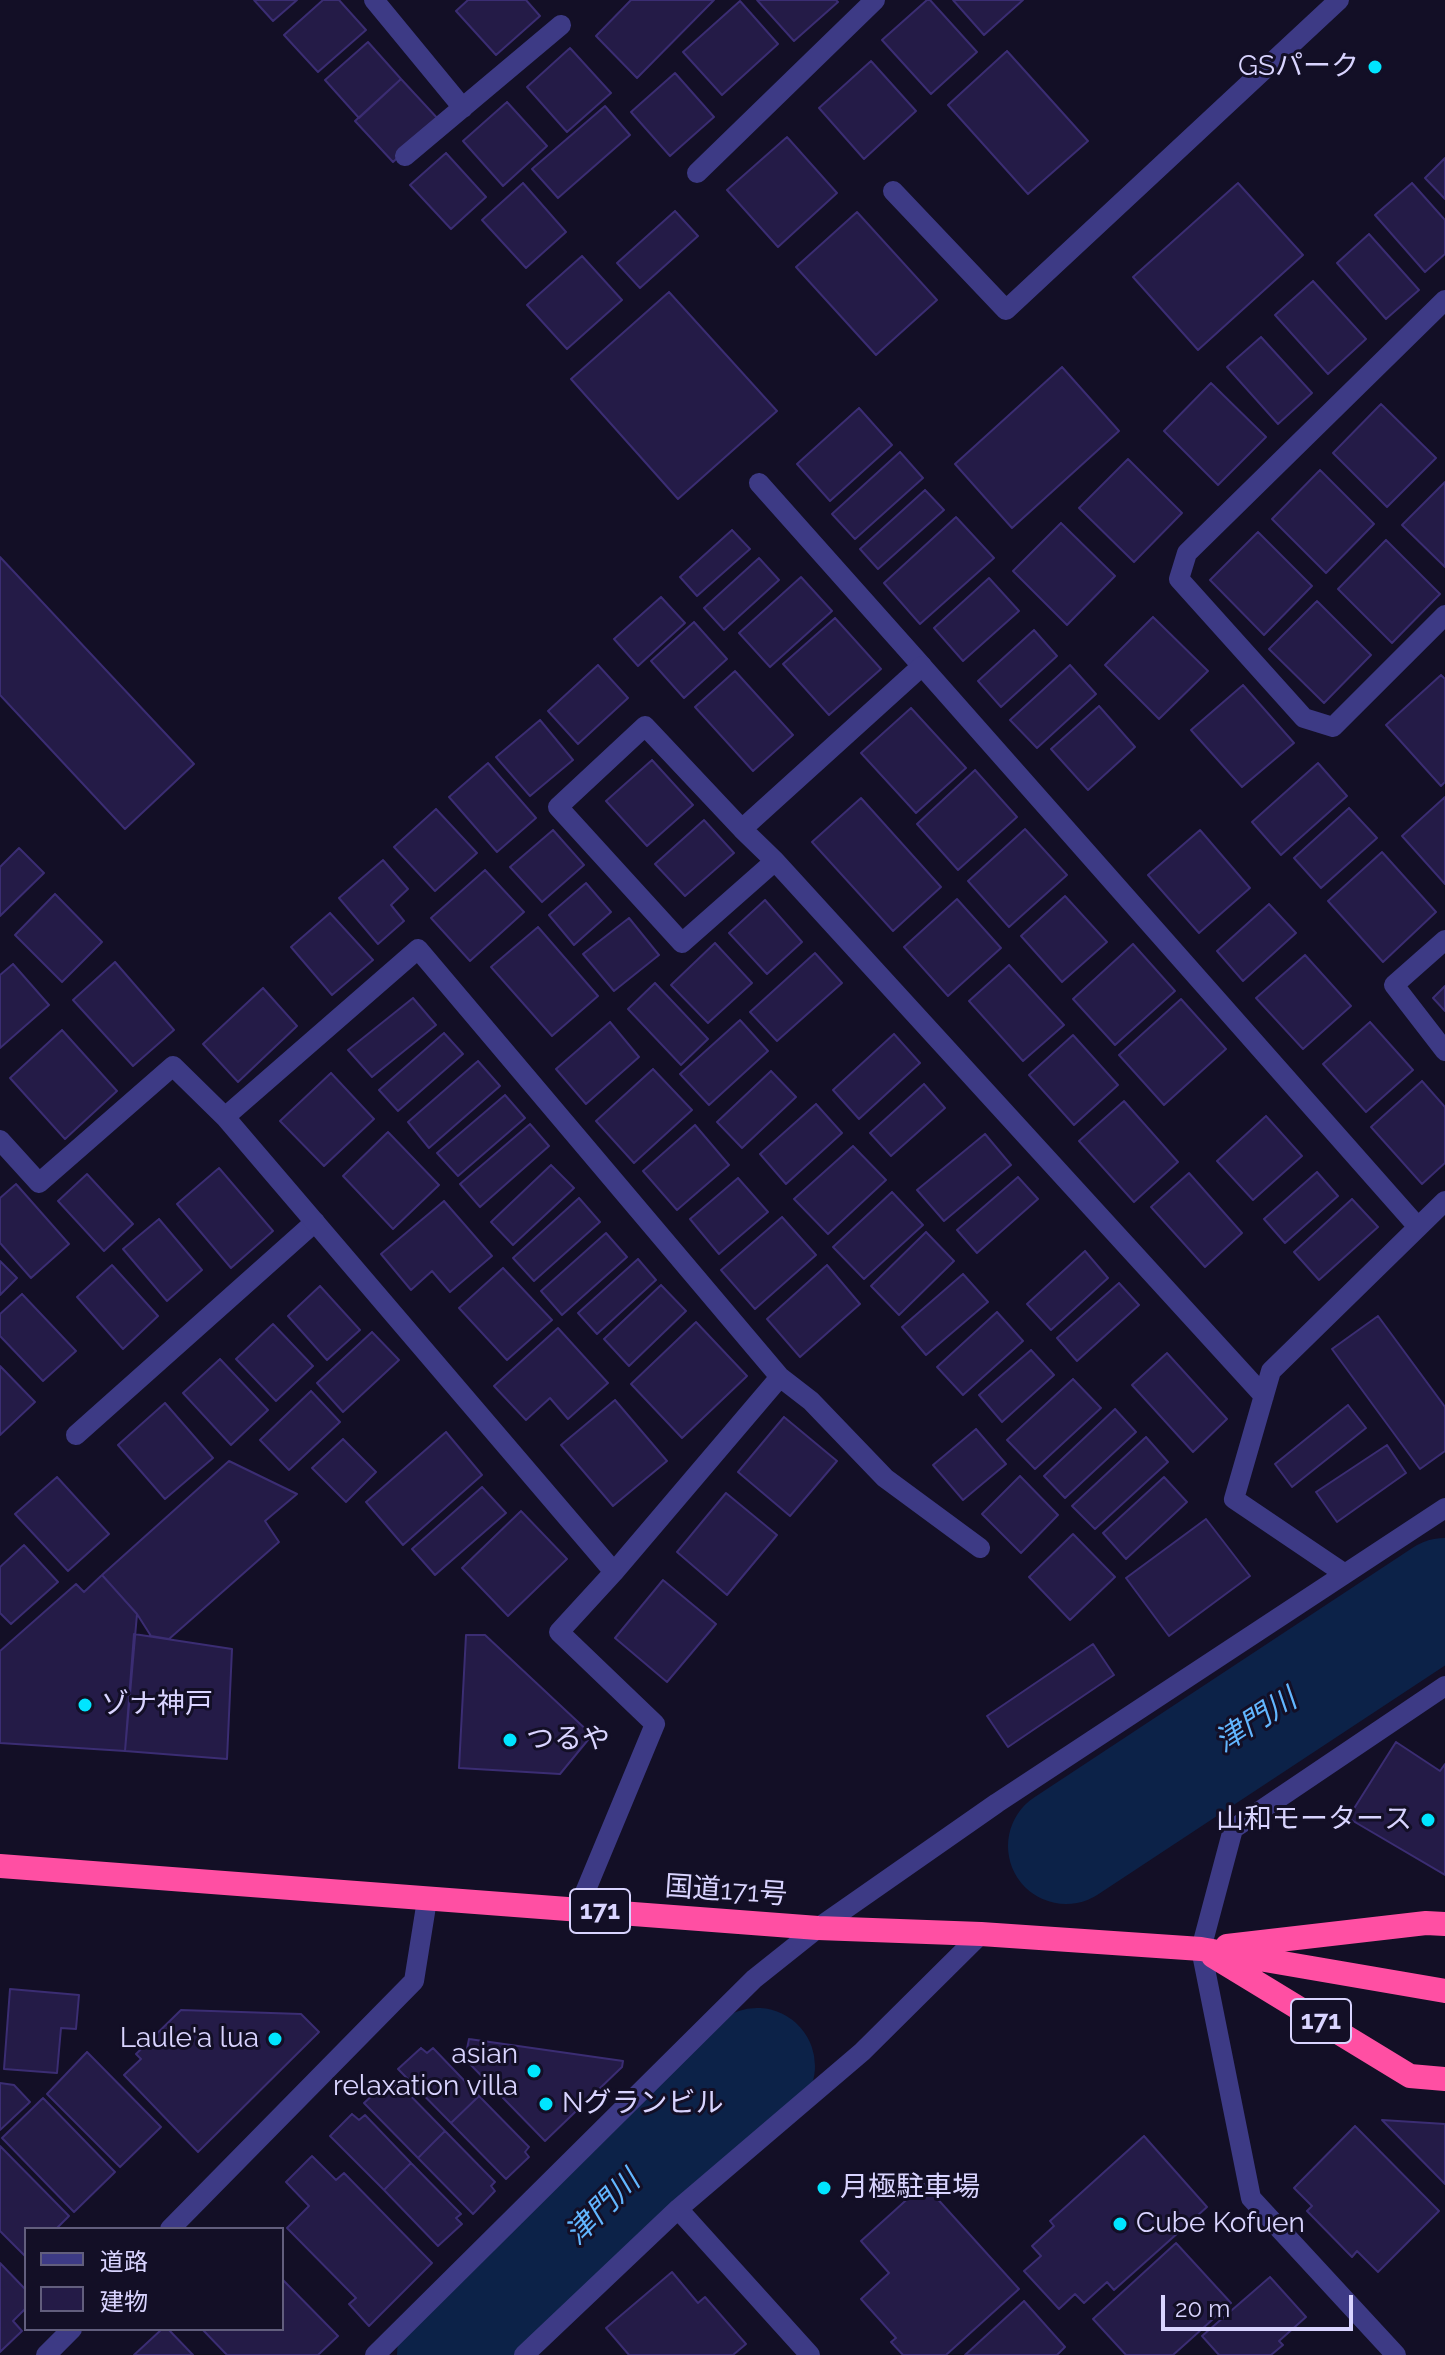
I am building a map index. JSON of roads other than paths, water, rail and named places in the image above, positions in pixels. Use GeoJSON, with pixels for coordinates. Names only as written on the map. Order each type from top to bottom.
{"type":"FeatureCollection","features":[{"type":"Feature","properties":{"kind":"highway","name":"国道171号"},"geometry":{"type":"LineString","coordinates":[[0,1866],[818,1928],[981,1934],[1201,1949],[1445,1991]]}},
{"type":"Feature","properties":{"kind":"highway","name":"171"},"geometry":{"type":"LineString","coordinates":[[1201,1949],[1426,1923],[1445,1924]]}},
{"type":"Feature","properties":{"kind":"highway","name":"171"},"geometry":{"type":"LineString","coordinates":[[1201,1949],[1410,2076],[1445,2079]]}},
{"type":"Feature","properties":{"kind":"street"},"geometry":{"type":"LineString","coordinates":[[374,0],[463,108]]}},
{"type":"Feature","properties":{"kind":"street"},"geometry":{"type":"LineString","coordinates":[[697,173],[875,0]]}},
{"type":"Feature","properties":{"kind":"street"},"geometry":{"type":"LineString","coordinates":[[893,191],[1006,310],[1339,0]]}},
{"type":"Feature","properties":{"kind":"street"},"geometry":{"type":"LineString","coordinates":[[405,156],[561,25]]}},
{"type":"Feature","properties":{"kind":"street"},"geometry":{"type":"LineString","coordinates":[[1445,300],[1187,553],[1179,579],[1304,718],[1333,727],[1445,615]]}},
{"type":"Feature","properties":{"kind":"street"},"geometry":{"type":"LineString","coordinates":[[759,483],[1418,1227]]}},
{"type":"Feature","properties":{"kind":"street"},"geometry":{"type":"LineString","coordinates":[[742,829],[922,666]]}},
{"type":"Feature","properties":{"kind":"street"},"geometry":{"type":"LineString","coordinates":[[775,861],[682,943],[558,807],[645,726],[775,861],[1264,1396]]}},
{"type":"Feature","properties":{"kind":"street"},"geometry":{"type":"LineString","coordinates":[[1445,940],[1394,985],[1445,1051]]}},
{"type":"Feature","properties":{"kind":"street"},"geometry":{"type":"LineString","coordinates":[[225,1117],[418,949],[780,1377],[811,1401],[885,1478],[980,1548]]}},
{"type":"Feature","properties":{"kind":"street"},"geometry":{"type":"LineString","coordinates":[[1,1142],[39,1183],[173,1066],[225,1117],[614,1572]]}},
{"type":"Feature","properties":{"kind":"street"},"geometry":{"type":"LineString","coordinates":[[1345,1574],[1234,1499],[1271,1371],[1445,1201]]}},
{"type":"Feature","properties":{"kind":"street"},"geometry":{"type":"LineString","coordinates":[[76,1435],[315,1222]]}},
{"type":"Feature","properties":{"kind":"street"},"geometry":{"type":"LineString","coordinates":[[578,1909],[655,1724],[559,1632],[780,1377]]}},
{"type":"Feature","properties":{"kind":"street"},"geometry":{"type":"LineString","coordinates":[[375,2355],[733,1999],[818,1928],[997,1803],[1445,1508]]}},
{"type":"Feature","properties":{"kind":"street"},"geometry":{"type":"LineString","coordinates":[[1396,2355],[1251,2198],[1201,1949],[1233,1829],[1445,1686]]}},
{"type":"Feature","properties":{"kind":"street"},"geometry":{"type":"LineString","coordinates":[[172,2227],[414,1981],[427,1900]]}},
{"type":"Feature","properties":{"kind":"street"},"geometry":{"type":"LineString","coordinates":[[524,2355],[678,2209],[862,2052],[981,1934]]}},
{"type":"Feature","properties":{"kind":"street"},"geometry":{"type":"LineString","coordinates":[[678,2209],[810,2355]]}},
{"type":"Feature","properties":{"kind":"street"},"geometry":{"type":"LineString","coordinates":[[46,2355],[70,2331]]}},
{"type":"Feature","properties":{"kind":"waterway","name":"津門川"},"geometry":{"type":"LineString","coordinates":[[1066,1846],[1445,1596]]}},
{"type":"Feature","properties":{"kind":"waterway","name":"津門川"},"geometry":{"type":"LineString","coordinates":[[455,2355],[657,2155],[757,2066]]}},
{"type":"Feature","properties":{"kind":"place","name":"GSパーク"},"geometry":{"type":"Point","coordinates":[1375,67]}},
{"type":"Feature","properties":{"kind":"place","name":"ゾナ神戸"},"geometry":{"type":"Point","coordinates":[85,1705]}},
{"type":"Feature","properties":{"kind":"place","name":"つるや"},"geometry":{"type":"Point","coordinates":[510,1740]}},
{"type":"Feature","properties":{"kind":"place","name":"山和モータース"},"geometry":{"type":"Point","coordinates":[1428,1820]}},
{"type":"Feature","properties":{"kind":"place","name":"Laule'a lua"},"geometry":{"type":"Point","coordinates":[275,2039]}},
{"type":"Feature","properties":{"kind":"place","name":"asian relaxation villa"},"geometry":{"type":"Point","coordinates":[534,2071]}},
{"type":"Feature","properties":{"kind":"place","name":"Nグランビル"},"geometry":{"type":"Point","coordinates":[546,2104]}},
{"type":"Feature","properties":{"kind":"place","name":"月極駐車場"},"geometry":{"type":"Point","coordinates":[824,2188]}},
{"type":"Feature","properties":{"kind":"place","name":"Cube Kofuen"},"geometry":{"type":"Point","coordinates":[1120,2224]}}]}
